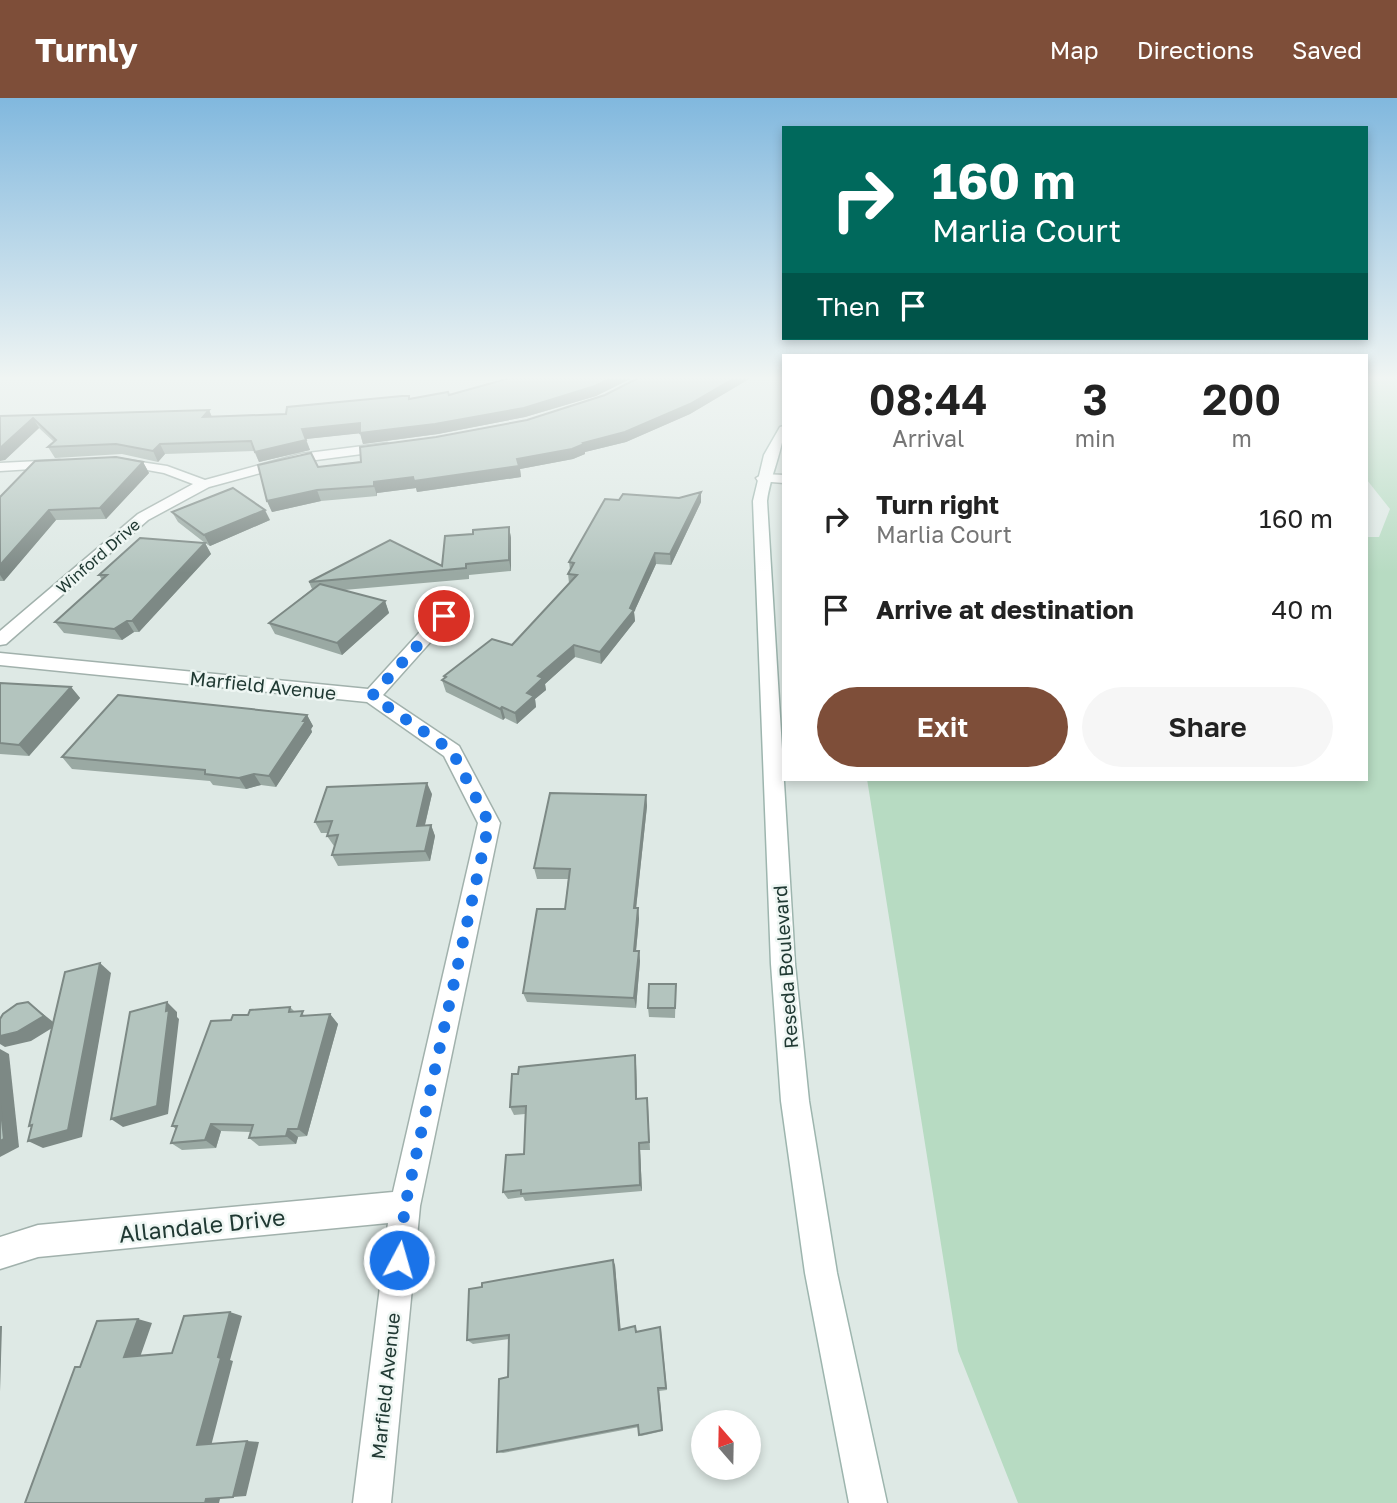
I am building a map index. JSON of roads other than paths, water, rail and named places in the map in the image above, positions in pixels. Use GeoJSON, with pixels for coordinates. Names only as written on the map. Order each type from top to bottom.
{"type":"FeatureCollection","features":[{"type":"Feature","properties":{"kind":"street","name":"Reseda Boulevard"},"geometry":{"type":"LineString","coordinates":[[777,442],[772,449],[775,472],[760,501],[783,964],[795,1101],[821,1273],[868,1503]]}},
{"type":"Feature","properties":{"kind":"street","name":"Winford Drive"},"geometry":{"type":"LineString","coordinates":[[0,640],[143,517],[204,484],[300,458],[396,446]]}},
{"type":"Feature","properties":{"kind":"street"},"geometry":{"type":"LineString","coordinates":[[109,462],[122,461],[167,470],[204,484]]}},
{"type":"Feature","properties":{"kind":"street"},"geometry":{"type":"LineString","coordinates":[[0,467],[68,464]]}},
{"type":"Feature","properties":{"kind":"street"},"geometry":{"type":"LineString","coordinates":[[372,696],[444,616]]}},
{"type":"Feature","properties":{"kind":"street","name":"Marfield Avenue"},"geometry":{"type":"LineString","coordinates":[[0,659],[372,696],[452,751],[489,823],[405,1206],[372,1503]]}},
{"type":"Feature","properties":{"kind":"street","name":"Allandale Drive"},"geometry":{"type":"LineString","coordinates":[[0,1252],[38,1241],[405,1206]]}}]}
